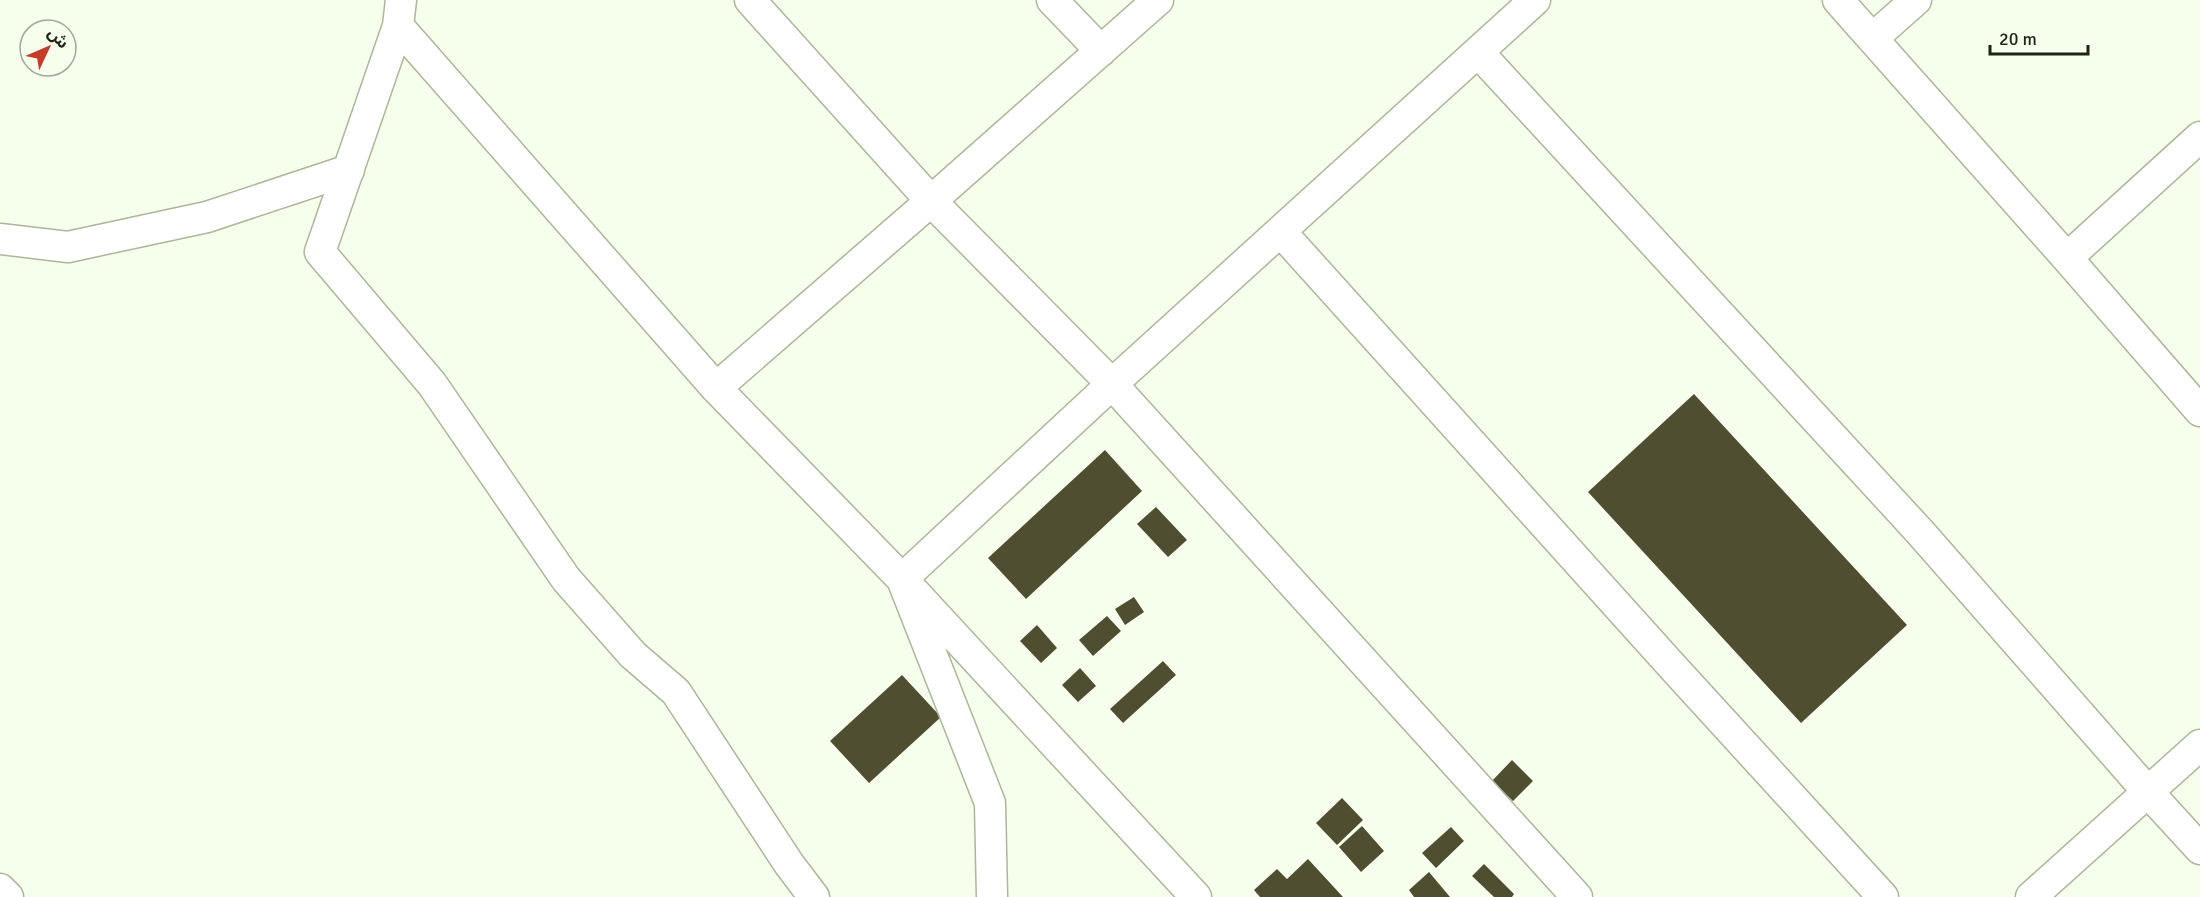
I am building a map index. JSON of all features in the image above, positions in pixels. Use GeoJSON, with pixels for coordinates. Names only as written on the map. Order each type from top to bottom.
{"type":"FeatureCollection","features":[{"type":"Feature","properties":{"kind":"street"},"geometry":{"type":"LineString","coordinates":[[750,0],[931,201],[1112,384],[1577,897]]}},
{"type":"Feature","properties":{"kind":"street"},"geometry":{"type":"LineString","coordinates":[[1052,0],[1101,51]]}},
{"type":"Feature","properties":{"kind":"street"},"geometry":{"type":"LineString","coordinates":[[716,388],[1158,0]]}},
{"type":"Feature","properties":{"kind":"street"},"geometry":{"type":"LineString","coordinates":[[902,579],[1112,384],[1535,0]]}},
{"type":"Feature","properties":{"kind":"street"},"geometry":{"type":"LineString","coordinates":[[1838,0],[2200,411]]}},
{"type":"Feature","properties":{"kind":"street"},"geometry":{"type":"LineString","coordinates":[[1873,38],[1916,0]]}},
{"type":"Feature","properties":{"kind":"street"},"geometry":{"type":"LineString","coordinates":[[399,13],[320,252],[432,384],[566,579],[633,656],[676,692],[789,864],[814,897]]}},
{"type":"Feature","properties":{"kind":"street"},"geometry":{"type":"LineString","coordinates":[[399,13],[716,388],[902,579],[1196,897]]}},
{"type":"Feature","properties":{"kind":"street"},"geometry":{"type":"LineString","coordinates":[[1478,52],[1920,532],[2200,849]]}},
{"type":"Feature","properties":{"kind":"street"},"geometry":{"type":"LineString","coordinates":[[2067,258],[2200,137]]}},
{"type":"Feature","properties":{"kind":"street"},"geometry":{"type":"LineString","coordinates":[[0,239],[68,247],[207,217],[349,170]]}},
{"type":"Feature","properties":{"kind":"street"},"geometry":{"type":"LineString","coordinates":[[1281,232],[1883,897]]}},
{"type":"Feature","properties":{"kind":"street"},"geometry":{"type":"LineString","coordinates":[[0,254],[33,242]]}},
{"type":"Feature","properties":{"kind":"street"},"geometry":{"type":"LineString","coordinates":[[902,579],[990,803],[992,897]]}},
{"type":"Feature","properties":{"kind":"street"},"geometry":{"type":"LineString","coordinates":[[2031,897],[2200,745]]}},
{"type":"Feature","properties":{"kind":"street"},"geometry":{"type":"LineString","coordinates":[[0,889],[8,897]]}},
{"type":"Feature","properties":{"kind":"building"},"geometry":{"type":"Polygon","coordinates":[[[1694,394],[1907,625],[1801,723],[1588,492],[1694,394]]]}},
{"type":"Feature","properties":{"kind":"building"},"geometry":{"type":"Polygon","coordinates":[[[1105,450],[1142,491],[1026,599],[988,558],[1105,450]]]}},
{"type":"Feature","properties":{"kind":"building"},"geometry":{"type":"Polygon","coordinates":[[[1156,507],[1187,540],[1168,557],[1137,524],[1156,507]]]}},
{"type":"Feature","properties":{"kind":"building"},"geometry":{"type":"Polygon","coordinates":[[[1134,597],[1144,612],[1125,625],[1115,609],[1134,597]]]}},
{"type":"Feature","properties":{"kind":"building"},"geometry":{"type":"Polygon","coordinates":[[[1107,616],[1121,631],[1093,656],[1079,640],[1107,616]]]}},
{"type":"Feature","properties":{"kind":"building"},"geometry":{"type":"Polygon","coordinates":[[[1037,625],[1057,648],[1041,663],[1020,641],[1037,625]]]}},
{"type":"Feature","properties":{"kind":"building"},"geometry":{"type":"Polygon","coordinates":[[[1163,661],[1176,675],[1123,723],[1110,709],[1163,661]]]}},
{"type":"Feature","properties":{"kind":"building"},"geometry":{"type":"Polygon","coordinates":[[[1080,668],[1096,686],[1078,702],[1062,685],[1080,668]]]}},
{"type":"Feature","properties":{"kind":"building"},"geometry":{"type":"Polygon","coordinates":[[[902,675],[941,717],[869,783],[830,741],[902,675]]]}},
{"type":"Feature","properties":{"kind":"building"},"geometry":{"type":"Polygon","coordinates":[[[1512,760],[1533,781],[1513,801],[1492,781],[1512,760]]]}},
{"type":"Feature","properties":{"kind":"building"},"geometry":{"type":"Polygon","coordinates":[[[1342,798],[1363,820],[1337,845],[1316,823],[1342,798]]]}},
{"type":"Feature","properties":{"kind":"building"},"geometry":{"type":"Polygon","coordinates":[[[1362,826],[1384,851],[1361,872],[1339,847],[1362,826]]]}},
{"type":"Feature","properties":{"kind":"building"},"geometry":{"type":"Polygon","coordinates":[[[1451,827],[1464,841],[1436,868],[1422,853],[1451,827]]]}},
{"type":"Feature","properties":{"kind":"building"},"geometry":{"type":"Polygon","coordinates":[[[1308,859],[1343,897],[1260,897],[1254,890],[1277,869],[1287,879],[1308,859]]]}},
{"type":"Feature","properties":{"kind":"building"},"geometry":{"type":"Polygon","coordinates":[[[1484,864],[1514,894],[1512,897],[1494,897],[1472,876],[1484,864]]]}},
{"type":"Feature","properties":{"kind":"building"},"geometry":{"type":"Polygon","coordinates":[[[1429,872],[1450,897],[1414,897],[1409,890],[1429,872]]]}}]}
